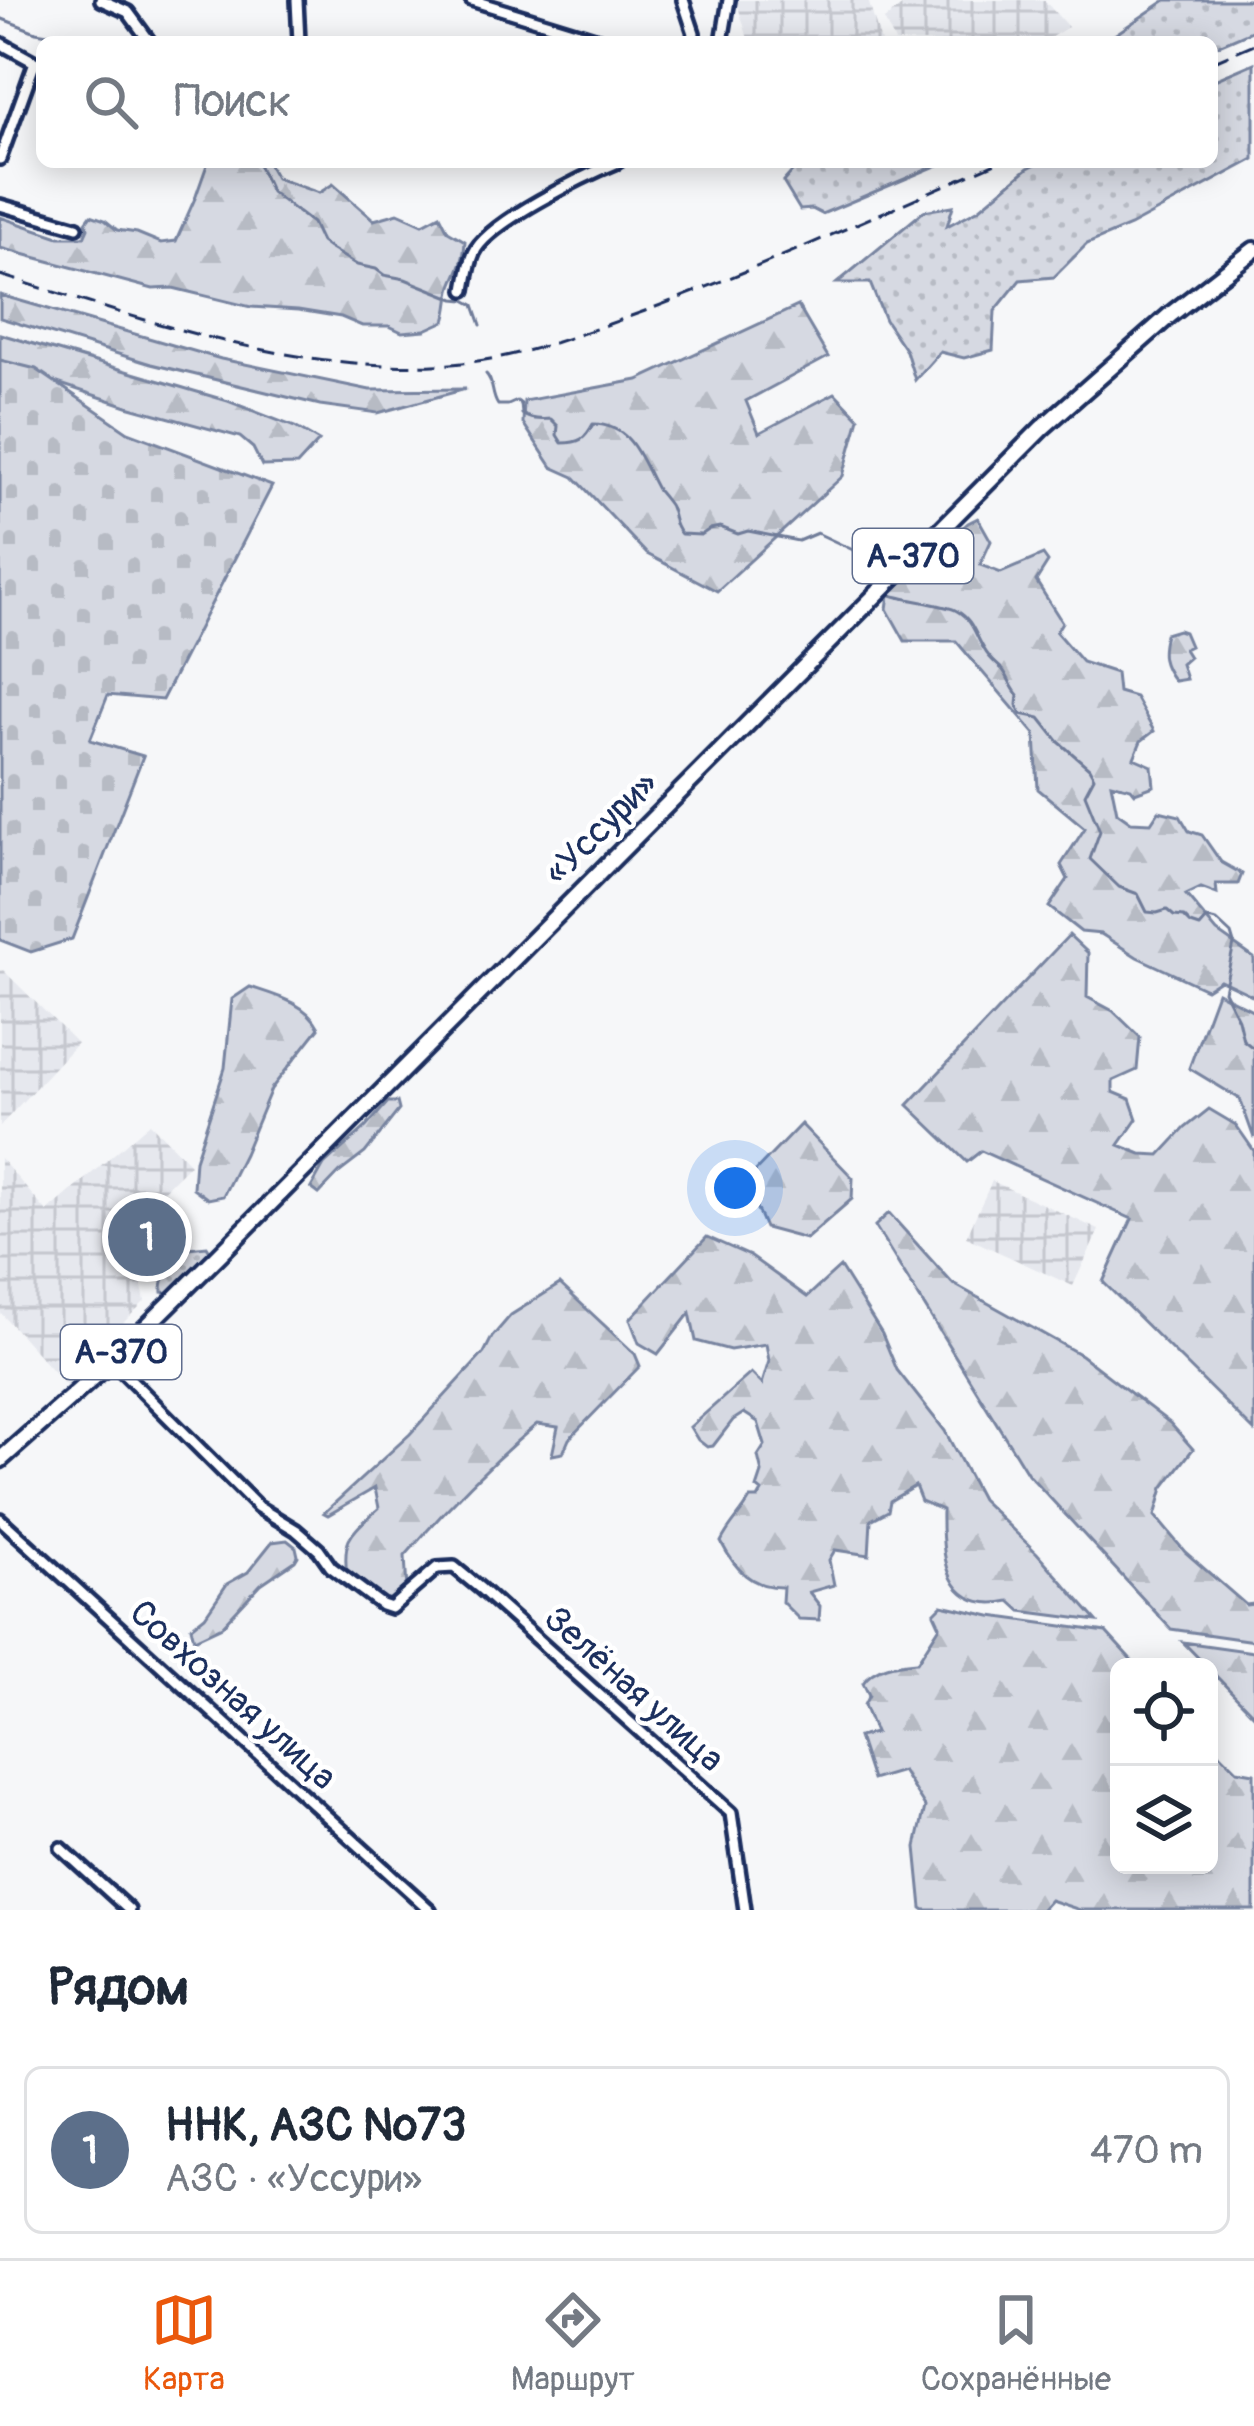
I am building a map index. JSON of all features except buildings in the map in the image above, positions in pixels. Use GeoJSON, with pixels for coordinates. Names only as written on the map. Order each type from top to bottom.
{"type":"FeatureCollection","features":[{"type":"Feature","properties":{"kind":"highway","name":"«Уссури»"},"geometry":{"type":"LineString","coordinates":[[0,1460],[112,1361],[1042,428],[1170,315],[1254,250]]}},
{"type":"Feature","properties":{"kind":"street"},"geometry":{"type":"LineString","coordinates":[[101,0],[128,12],[146,36]]}},
{"type":"Feature","properties":{"kind":"street"},"geometry":{"type":"LineString","coordinates":[[297,0],[299,36]]}},
{"type":"Feature","properties":{"kind":"street"},"geometry":{"type":"LineString","coordinates":[[471,0],[588,36]]}},
{"type":"Feature","properties":{"kind":"street"},"geometry":{"type":"LineString","coordinates":[[683,0],[694,36]]}},
{"type":"Feature","properties":{"kind":"street"},"geometry":{"type":"LineString","coordinates":[[723,36],[729,0]]}},
{"type":"Feature","properties":{"kind":"street"},"geometry":{"type":"LineString","coordinates":[[0,43],[36,63]]}},
{"type":"Feature","properties":{"kind":"street"},"geometry":{"type":"LineString","coordinates":[[0,159],[36,69]]}},
{"type":"Feature","properties":{"kind":"street"},"geometry":{"type":"LineString","coordinates":[[464,290],[474,250],[496,229],[572,182],[604,168]]}},
{"type":"Feature","properties":{"kind":"street"},"geometry":{"type":"LineString","coordinates":[[0,205],[76,226]]}},
{"type":"Feature","properties":{"kind":"street","name":"Зелёная улица"},"geometry":{"type":"LineString","coordinates":[[112,1361],[259,1507],[296,1529],[331,1567],[382,1605],[392,1608],[437,1568],[454,1567],[481,1589],[731,1813],[745,1910]]}},
{"type":"Feature","properties":{"kind":"street","name":"Совхозная улица"},"geometry":{"type":"LineString","coordinates":[[0,1519],[430,1910]]}},
{"type":"Feature","properties":{"kind":"street"},"geometry":{"type":"LineString","coordinates":[[61,1848],[129,1910]]}},
{"type":"Feature","properties":{"kind":"shaded area"},"geometry":{"type":"Polygon","coordinates":[[[736,0],[868,0],[879,36],[747,36],[736,0]]]}},
{"type":"Feature","properties":{"kind":"shaded area"},"geometry":{"type":"Polygon","coordinates":[[[909,0],[1044,0],[1068,27],[1053,36],[892,36],[884,20],[909,0]]]}},
{"type":"Feature","properties":{"kind":"shaded area"},"geometry":{"type":"Polygon","coordinates":[[[0,971],[77,1043],[0,1126],[0,971]]]}},
{"type":"Feature","properties":{"kind":"shaded area"},"geometry":{"type":"Polygon","coordinates":[[[150,1123],[190,1164],[112,1241],[140,1276],[145,1301],[68,1388],[0,1312],[0,1158],[47,1212],[150,1123]]]}},
{"type":"Feature","properties":{"kind":"shaded area"},"geometry":{"type":"Polygon","coordinates":[[[992,1181],[1099,1230],[1073,1286],[966,1237],[992,1181]]]}},
{"type":"Feature","properties":{"kind":"green space"},"geometry":{"type":"Polygon","coordinates":[[[1166,0],[1254,0],[1254,30],[1218,45],[1218,36],[1113,36],[1166,0]]]}},
{"type":"Feature","properties":{"kind":"green space"},"geometry":{"type":"Polygon","coordinates":[[[1254,63],[1254,159],[1087,244],[1054,277],[1020,280],[995,311],[993,350],[964,358],[940,352],[915,380],[906,351],[885,320],[870,283],[837,283],[924,211],[953,206],[947,226],[979,209],[1028,168],[1218,168],[1218,78],[1254,63]]]}},
{"type":"Feature","properties":{"kind":"green space"},"geometry":{"type":"Polygon","coordinates":[[[206,168],[270,168],[276,178],[319,193],[333,184],[374,220],[398,213],[423,224],[440,215],[448,231],[465,241],[445,321],[425,330],[402,332],[389,326],[362,326],[341,317],[251,307],[173,288],[153,289],[0,248],[0,217],[59,237],[84,237],[91,215],[117,230],[161,243],[176,241],[206,168]]]}},
{"type":"Feature","properties":{"kind":"green space"},"geometry":{"type":"Polygon","coordinates":[[[795,168],[931,168],[822,214],[800,210],[783,182],[795,168]]]}},
{"type":"Feature","properties":{"kind":"green space"},"geometry":{"type":"Polygon","coordinates":[[[0,295],[221,359],[370,390],[466,389],[378,413],[320,405],[151,364],[0,318],[0,295]]]}},
{"type":"Feature","properties":{"kind":"green space"},"geometry":{"type":"Polygon","coordinates":[[[798,306],[828,357],[746,401],[759,433],[835,393],[859,418],[843,476],[717,591],[647,554],[574,477],[552,467],[523,423],[524,401],[638,380],[798,306]]]}},
{"type":"Feature","properties":{"kind":"green space"},"geometry":{"type":"Polygon","coordinates":[[[0,334],[228,401],[319,441],[297,465],[262,466],[253,448],[240,437],[0,364],[0,334]]]}},
{"type":"Feature","properties":{"kind":"green space"},"geometry":{"type":"Polygon","coordinates":[[[0,360],[36,369],[128,432],[272,486],[162,700],[108,695],[90,740],[143,756],[72,939],[31,952],[0,940],[0,360]]]}},
{"type":"Feature","properties":{"kind":"green space"},"geometry":{"type":"Polygon","coordinates":[[[978,518],[991,541],[980,565],[1001,573],[1043,555],[1048,562],[1036,581],[1062,622],[1056,632],[1082,662],[1116,673],[1118,692],[1135,697],[1154,731],[1141,741],[1134,758],[1152,766],[1154,786],[1135,793],[1111,783],[1117,812],[1131,822],[1151,823],[1159,811],[1180,816],[1189,831],[1202,835],[1221,862],[1242,874],[1238,884],[1216,884],[1217,894],[1201,888],[1186,895],[1217,932],[1254,958],[1254,996],[1220,980],[1206,989],[1137,957],[1101,934],[1081,932],[1049,907],[1068,879],[1061,865],[1085,828],[1038,789],[1035,734],[956,641],[905,641],[887,609],[889,594],[978,518]]]}},
{"type":"Feature","properties":{"kind":"green space"},"geometry":{"type":"Polygon","coordinates":[[[1178,630],[1190,646],[1184,649],[1189,657],[1181,664],[1186,679],[1174,681],[1164,664],[1162,647],[1165,634],[1178,630]]]}},
{"type":"Feature","properties":{"kind":"green space"},"geometry":{"type":"Polygon","coordinates":[[[1069,935],[1088,953],[1087,997],[1113,1011],[1140,1037],[1137,1070],[1113,1081],[1113,1092],[1130,1099],[1137,1119],[1119,1145],[1160,1155],[1209,1109],[1236,1125],[1254,1151],[1254,1431],[1103,1282],[1132,1219],[981,1151],[967,1162],[908,1105],[1069,935]]]}},
{"type":"Feature","properties":{"kind":"green space"},"geometry":{"type":"Polygon","coordinates":[[[250,987],[298,1006],[319,1028],[271,1089],[223,1196],[208,1199],[193,1188],[195,1160],[225,1068],[232,999],[250,987]]]}},
{"type":"Feature","properties":{"kind":"green space"},"geometry":{"type":"Polygon","coordinates":[[[1217,992],[1254,1011],[1254,1138],[1240,1099],[1189,1068],[1217,992]]]}},
{"type":"Feature","properties":{"kind":"green space"},"geometry":{"type":"Polygon","coordinates":[[[388,1102],[397,1102],[399,1110],[365,1153],[319,1194],[311,1188],[324,1165],[388,1102]]]}},
{"type":"Feature","properties":{"kind":"green space"},"geometry":{"type":"Polygon","coordinates":[[[801,1124],[853,1178],[852,1199],[806,1239],[765,1228],[745,1182],[801,1124]]]}},
{"type":"Feature","properties":{"kind":"green space"},"geometry":{"type":"Polygon","coordinates":[[[889,1213],[952,1283],[1081,1355],[1170,1423],[1193,1449],[1163,1488],[1155,1516],[1185,1552],[1246,1605],[1254,1604],[1254,1641],[1171,1629],[1028,1474],[875,1226],[889,1213]]]}},
{"type":"Feature","properties":{"kind":"green space"},"geometry":{"type":"Polygon","coordinates":[[[707,1237],[750,1256],[807,1297],[840,1267],[882,1334],[897,1370],[945,1431],[981,1499],[1097,1621],[1021,1611],[1010,1601],[989,1603],[960,1591],[946,1563],[942,1510],[921,1501],[915,1486],[871,1520],[869,1555],[835,1550],[829,1560],[834,1585],[809,1592],[820,1606],[819,1620],[799,1619],[782,1602],[783,1587],[762,1584],[738,1568],[721,1542],[750,1499],[758,1499],[762,1492],[757,1488],[762,1473],[758,1456],[765,1445],[758,1422],[744,1413],[707,1447],[690,1427],[751,1373],[762,1384],[769,1361],[766,1344],[730,1350],[696,1341],[690,1313],[658,1354],[639,1343],[630,1319],[707,1237]]]}},
{"type":"Feature","properties":{"kind":"green space"},"geometry":{"type":"Polygon","coordinates":[[[207,1246],[207,1264],[177,1293],[162,1292],[166,1273],[188,1248],[207,1246]]]}},
{"type":"Feature","properties":{"kind":"green space"},"geometry":{"type":"Polygon","coordinates":[[[560,1284],[635,1354],[640,1366],[569,1439],[563,1453],[552,1455],[558,1427],[537,1424],[519,1439],[405,1556],[407,1590],[391,1601],[376,1597],[347,1576],[346,1563],[351,1537],[379,1508],[375,1488],[324,1513],[410,1434],[484,1353],[511,1315],[560,1284]]]}},
{"type":"Feature","properties":{"kind":"green space"},"geometry":{"type":"Polygon","coordinates":[[[287,1540],[296,1547],[295,1561],[261,1584],[222,1626],[194,1639],[191,1627],[205,1616],[227,1584],[248,1572],[272,1542],[287,1540]]]}},
{"type":"Feature","properties":{"kind":"green space"},"geometry":{"type":"Polygon","coordinates":[[[942,1605],[1106,1632],[1130,1658],[1110,1658],[1110,1874],[1218,1874],[1218,1751],[1237,1770],[1254,1773],[1254,1910],[1080,1910],[1050,1900],[1041,1910],[922,1908],[916,1847],[925,1807],[902,1771],[872,1780],[858,1737],[875,1733],[864,1705],[869,1695],[863,1683],[880,1669],[917,1662],[940,1626],[934,1613],[942,1605]]]}},
{"type":"Feature","properties":{"kind":"green space"},"geometry":{"type":"Polygon","coordinates":[[[1183,1642],[1254,1652],[1254,1715],[1218,1678],[1218,1658],[1199,1658],[1183,1642]]]}},
{"type":"Feature","properties":{"kind":"waterway"},"geometry":{"type":"LineString","coordinates":[[0,18],[60,36]]}},
{"type":"Feature","properties":{"kind":"waterway"},"geometry":{"type":"LineString","coordinates":[[260,168],[271,192],[312,223],[329,248],[357,265],[465,300],[474,305],[481,325]]}},
{"type":"Feature","properties":{"kind":"waterway"},"geometry":{"type":"LineString","coordinates":[[486,374],[498,405],[517,401],[525,416],[551,419],[562,443],[581,439],[593,424],[627,438],[670,506],[681,534],[701,535],[720,527],[738,534],[748,531],[798,541],[817,533],[853,550],[871,574]]}},
{"type":"Feature","properties":{"kind":"waterway"},"geometry":{"type":"LineString","coordinates":[[891,595],[962,615],[1005,673],[1018,695],[1021,714],[1040,718],[1089,768],[1094,777],[1085,794],[1100,831],[1090,859],[1119,887],[1138,894],[1147,912],[1167,910],[1200,927],[1207,919],[1217,921],[1231,934],[1234,944],[1224,991],[1243,1040],[1254,1046]]}},
{"type":"Feature","properties":{"kind":"railway"},"geometry":{"type":"LineString","coordinates":[[1218,59],[1254,44]]}},
{"type":"Feature","properties":{"kind":"railway"},"geometry":{"type":"LineString","coordinates":[[0,275],[170,327],[285,354],[344,362],[462,363],[532,349],[645,311],[984,168]]}},
{"type":"Feature","properties":{"kind":"place","name":"ННК, АЗС №73"},"geometry":{"type":"Point","coordinates":[147,1237]}}]}
